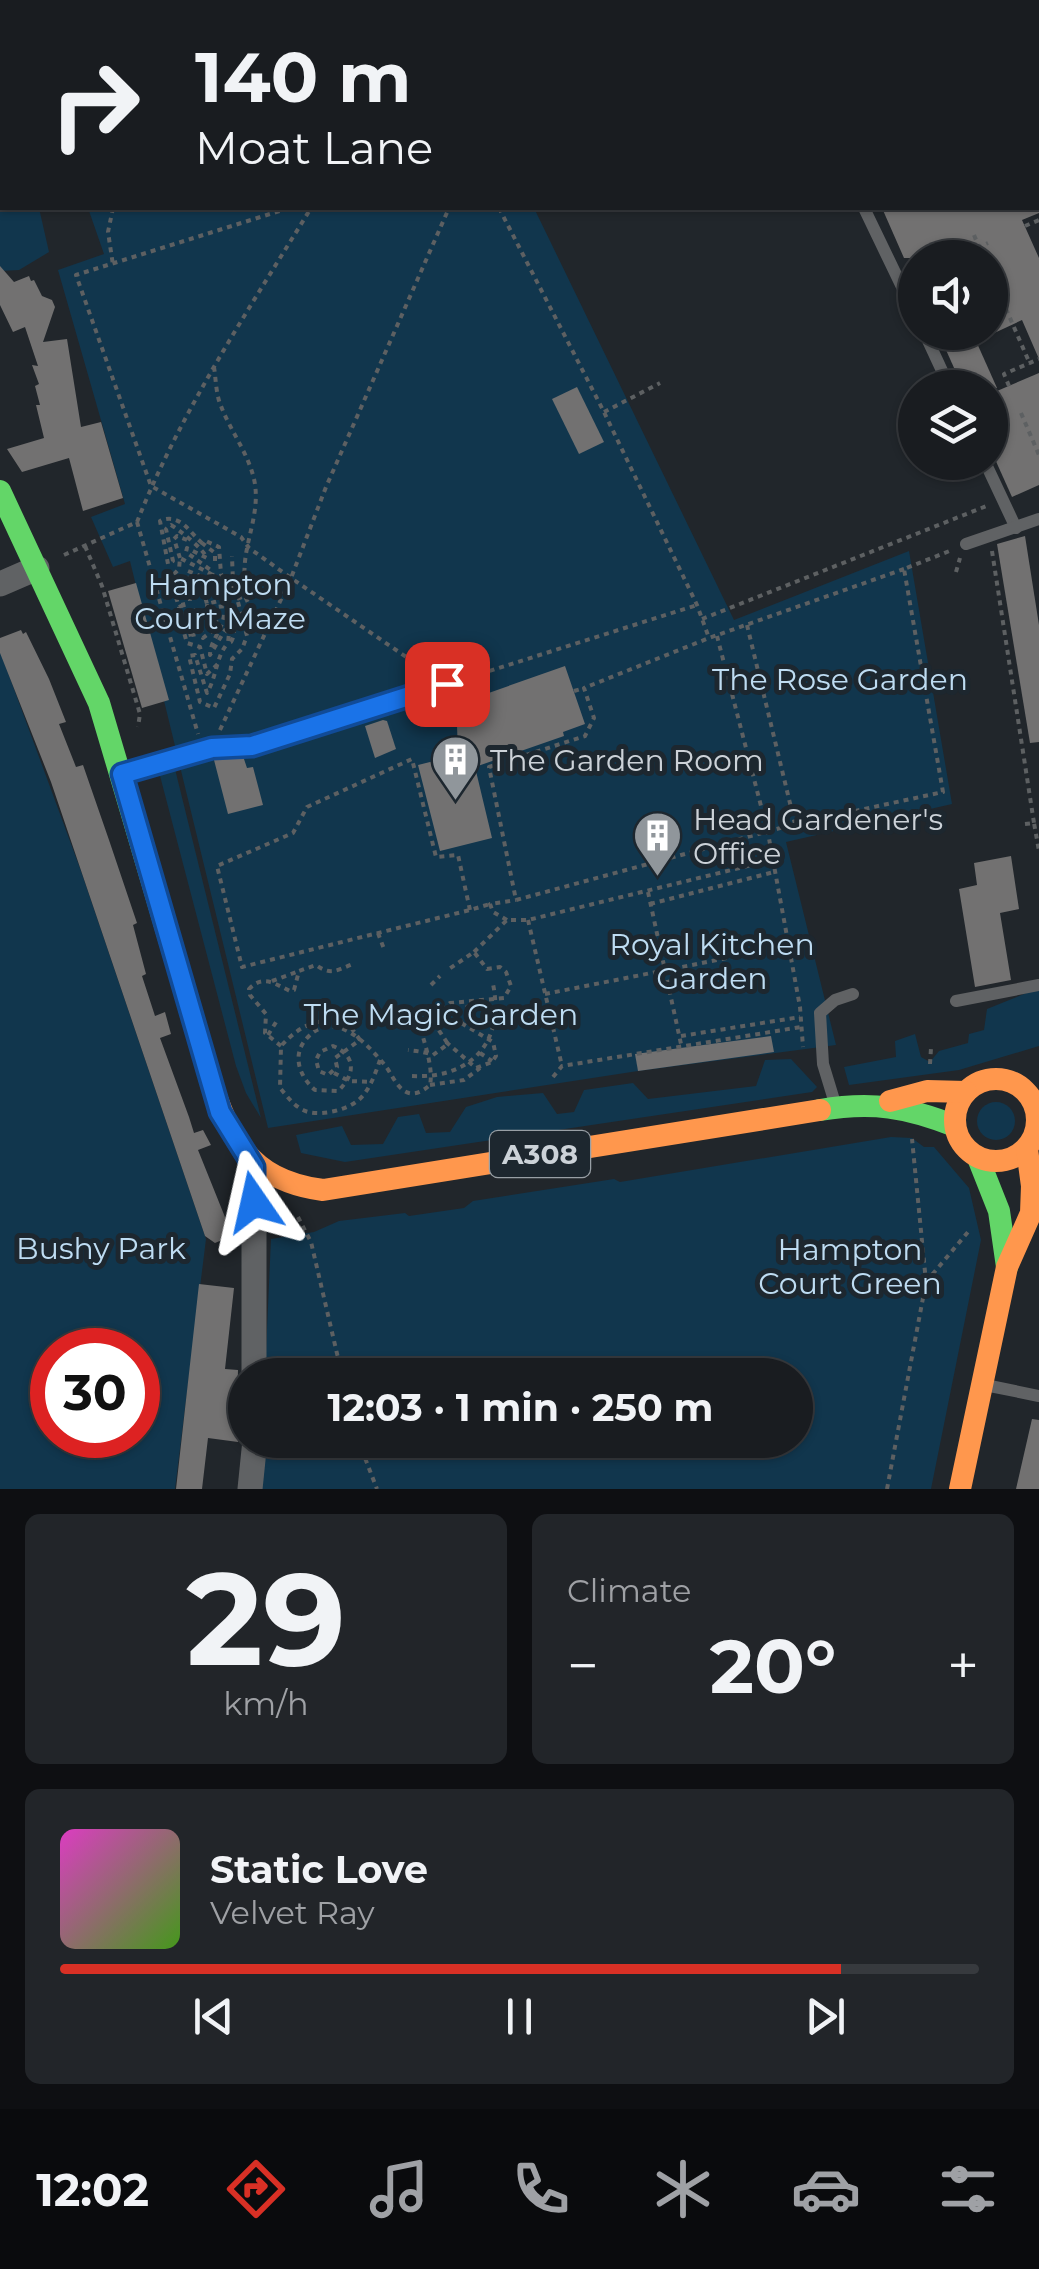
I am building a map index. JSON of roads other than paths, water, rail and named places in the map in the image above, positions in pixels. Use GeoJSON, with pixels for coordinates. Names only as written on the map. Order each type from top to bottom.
{"type":"FeatureCollection","features":[{"type":"Feature","properties":{"kind":"main road","name":"A308"},"geometry":{"type":"LineString","coordinates":[[0,491],[45,564],[99,703],[220,1112],[254,1167],[301,1189],[342,1189],[602,1143],[836,1107],[882,1104],[927,1091],[966,1092]]}},
{"type":"Feature","properties":{"kind":"main road"},"geometry":{"type":"LineString","coordinates":[[1016,1084],[1038,1071]]}},
{"type":"Feature","properties":{"kind":"main road"},"geometry":{"type":"LineString","coordinates":[[960,1489],[1007,1266],[1031,1213],[1036,1110],[1025,1090],[993,1079],[966,1092],[956,1111],[955,1126],[963,1145],[978,1158],[993,1189],[1006,1234],[1007,1266]]}},
{"type":"Feature","properties":{"kind":"main road","name":"A308"},"geometry":{"type":"LineString","coordinates":[[882,1104],[955,1126]]}},
{"type":"Feature","properties":{"kind":"main road"},"geometry":{"type":"LineString","coordinates":[[978,1158],[1000,1162],[1034,1136]]}},
{"type":"Feature","properties":{"kind":"street"},"geometry":{"type":"LineString","coordinates":[[0,584],[45,564]]}},
{"type":"Feature","properties":{"kind":"street"},"geometry":{"type":"LineString","coordinates":[[254,1167],[254,1358]]}},
{"type":"Feature","properties":{"kind":"street"},"geometry":{"type":"LineString","coordinates":[[250,1489],[253,1458]]}},
{"type":"Feature","properties":{"kind":"lane"},"geometry":{"type":"LineString","coordinates":[[865,210],[898,279]]}},
{"type":"Feature","properties":{"kind":"lane"},"geometry":{"type":"LineString","coordinates":[[994,480],[1016,528]]}},
{"type":"Feature","properties":{"kind":"lane"},"geometry":{"type":"LineString","coordinates":[[966,544],[1039,519]]}},
{"type":"Feature","properties":{"kind":"lane"},"geometry":{"type":"LineString","coordinates":[[122,774],[207,749],[252,746],[447,684]]}},
{"type":"Feature","properties":{"kind":"lane"},"geometry":{"type":"LineString","coordinates":[[956,1001],[1039,984]]}},
{"type":"Feature","properties":{"kind":"lane"},"geometry":{"type":"LineString","coordinates":[[836,1107],[823,1064],[820,1013],[835,1000],[853,994]]}},
{"type":"Feature","properties":{"kind":"lane"},"geometry":{"type":"LineString","coordinates":[[982,1384],[1039,1396]]}},
{"type":"Feature","properties":{"kind":"place","name":"The Garden Room"},"geometry":{"type":"Point","coordinates":[455,802]}},
{"type":"Feature","properties":{"kind":"place","name":"Head Gardener's Office"},"geometry":{"type":"Point","coordinates":[658,878]}},
{"type":"Feature","properties":{"kind":"park label","name":"Hampton Court Maze"},"geometry":{"type":"Point","coordinates":[220,601]}},
{"type":"Feature","properties":{"kind":"park label","name":"The Rose Garden"},"geometry":{"type":"Point","coordinates":[840,679]}},
{"type":"Feature","properties":{"kind":"park label","name":"Royal Kitchen Garden"},"geometry":{"type":"Point","coordinates":[712,961]}},
{"type":"Feature","properties":{"kind":"park label","name":"The Magic Garden"},"geometry":{"type":"Point","coordinates":[441,1014]}},
{"type":"Feature","properties":{"kind":"park label","name":"Bushy Park"},"geometry":{"type":"Point","coordinates":[101,1248]}},
{"type":"Feature","properties":{"kind":"park label","name":"Hampton Court Green"},"geometry":{"type":"Point","coordinates":[850,1266]}}]}
